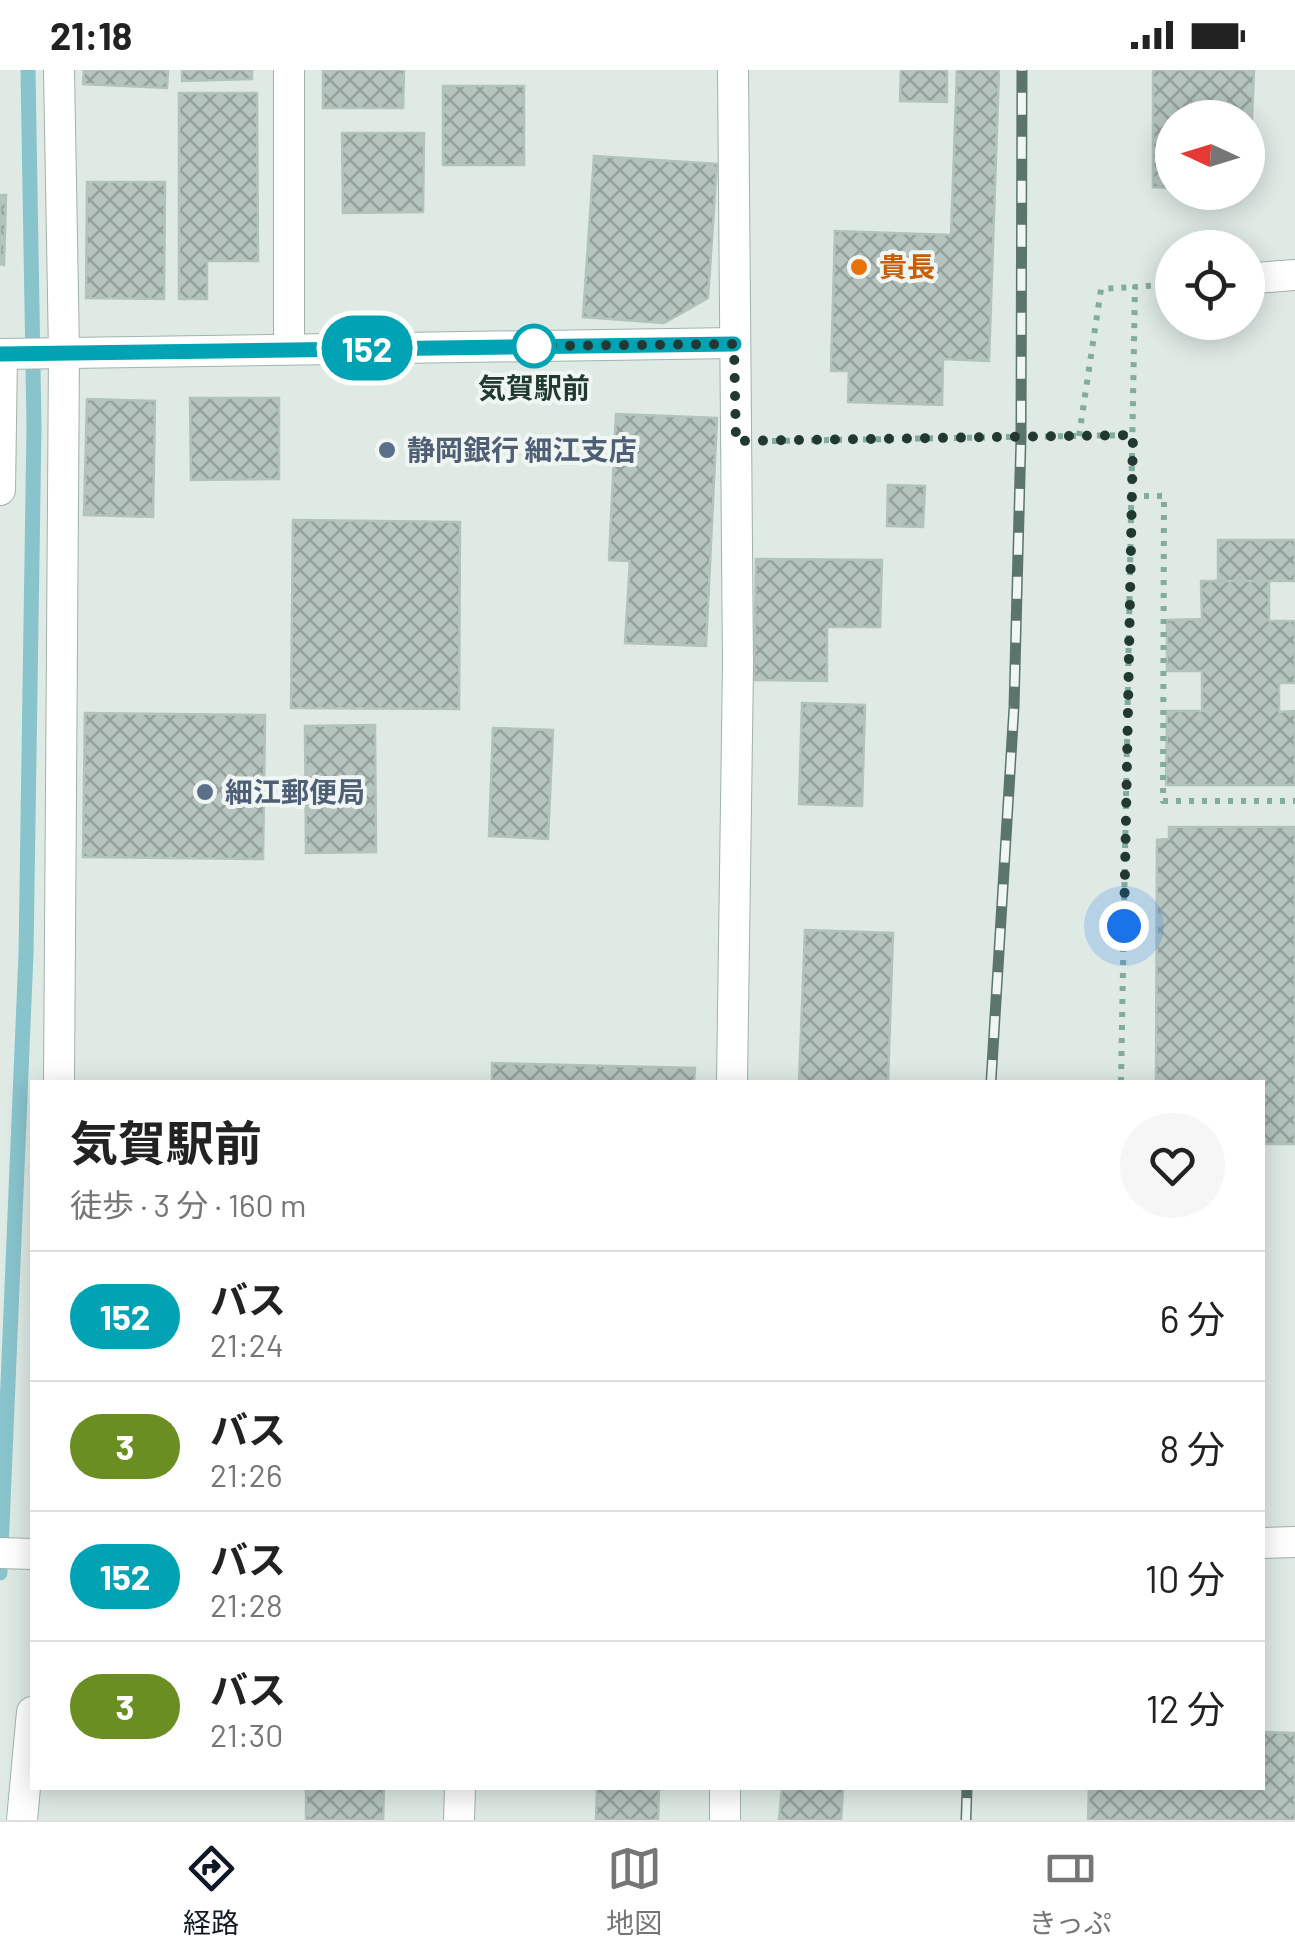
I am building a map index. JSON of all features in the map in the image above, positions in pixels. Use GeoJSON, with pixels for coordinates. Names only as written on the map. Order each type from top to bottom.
{"type":"FeatureCollection","features":[{"type":"Feature","properties":{"kind":"street"},"geometry":{"type":"LineString","coordinates":[[59,70],[64,352],[59,1080]]}},
{"type":"Feature","properties":{"kind":"street"},"geometry":{"type":"LineString","coordinates":[[288,349],[289,70]]}},
{"type":"Feature","properties":{"kind":"street"},"geometry":{"type":"LineString","coordinates":[[732,1080],[738,665],[733,70]]}},
{"type":"Feature","properties":{"kind":"street"},"geometry":{"type":"LineString","coordinates":[[1265,277],[1295,275]]}},
{"type":"Feature","properties":{"kind":"street"},"geometry":{"type":"LineString","coordinates":[[0,490],[1,354],[734,344]]}},
{"type":"Feature","properties":{"kind":"street"},"geometry":{"type":"LineString","coordinates":[[1265,1543],[1295,1542]]}},
{"type":"Feature","properties":{"kind":"street"},"geometry":{"type":"LineString","coordinates":[[0,1553],[30,1554]]}},
{"type":"Feature","properties":{"kind":"street"},"geometry":{"type":"LineString","coordinates":[[22,1820],[30,1734]]}},
{"type":"Feature","properties":{"kind":"street"},"geometry":{"type":"LineString","coordinates":[[460,1790],[460,1820]]}},
{"type":"Feature","properties":{"kind":"street"},"geometry":{"type":"LineString","coordinates":[[725,1790],[725,1820]]}},
{"type":"Feature","properties":{"kind":"path"},"geometry":{"type":"LineString","coordinates":[[1079,436],[1100,289],[1155,285]]}},
{"type":"Feature","properties":{"kind":"path"},"geometry":{"type":"LineString","coordinates":[[1121,1080],[1135,286]]}},
{"type":"Feature","properties":{"kind":"path"},"geometry":{"type":"LineString","coordinates":[[736,441],[1133,435]]}},
{"type":"Feature","properties":{"kind":"path"},"geometry":{"type":"LineString","coordinates":[[1132,496],[1164,496],[1163,801],[1295,802]]}},
{"type":"Feature","properties":{"kind":"building"},"geometry":{"type":"Polygon","coordinates":[[[84,70],[168,70],[167,88],[83,84],[84,70]]]}},
{"type":"Feature","properties":{"kind":"building"},"geometry":{"type":"Polygon","coordinates":[[[182,70],[252,70],[252,79],[182,81],[182,70]]]}},
{"type":"Feature","properties":{"kind":"building"},"geometry":{"type":"Polygon","coordinates":[[[323,70],[404,70],[403,108],[323,108],[323,70]]]}},
{"type":"Feature","properties":{"kind":"building"},"geometry":{"type":"Polygon","coordinates":[[[901,70],[947,70],[947,102],[900,101],[901,70]]]}},
{"type":"Feature","properties":{"kind":"building"},"geometry":{"type":"Polygon","coordinates":[[[957,70],[999,70],[989,361],[943,359],[942,405],[848,402],[849,371],[831,371],[835,231],[951,235],[957,70]]]}},
{"type":"Feature","properties":{"kind":"building"},"geometry":{"type":"Polygon","coordinates":[[[1153,70],[1254,70],[1253,100],[1155,100],[1153,187],[1153,70]]]}},
{"type":"Feature","properties":{"kind":"building"},"geometry":{"type":"Polygon","coordinates":[[[443,86],[524,86],[524,165],[443,165],[443,86]]]}},
{"type":"Feature","properties":{"kind":"building"},"geometry":{"type":"Polygon","coordinates":[[[179,93],[257,93],[258,261],[207,261],[207,299],[179,299],[179,93]]]}},
{"type":"Feature","properties":{"kind":"building"},"geometry":{"type":"Polygon","coordinates":[[[342,133],[424,133],[423,212],[343,213],[342,133]]]}},
{"type":"Feature","properties":{"kind":"building"},"geometry":{"type":"Polygon","coordinates":[[[594,156],[717,164],[708,298],[664,323],[583,317],[594,156]]]}},
{"type":"Feature","properties":{"kind":"building"},"geometry":{"type":"Polygon","coordinates":[[[87,182],[165,182],[164,299],[86,298],[87,182]]]}},
{"type":"Feature","properties":{"kind":"building"},"geometry":{"type":"Polygon","coordinates":[[[0,195],[6,195],[4,265],[0,264],[0,195]]]}},
{"type":"Feature","properties":{"kind":"building"},"geometry":{"type":"Polygon","coordinates":[[[190,398],[279,398],[279,479],[191,480],[190,398]]]}},
{"type":"Feature","properties":{"kind":"building"},"geometry":{"type":"Polygon","coordinates":[[[87,399],[155,401],[153,517],[84,515],[87,399]]]}},
{"type":"Feature","properties":{"kind":"building"},"geometry":{"type":"Polygon","coordinates":[[[616,414],[717,418],[706,646],[625,643],[630,561],[609,560],[616,414]]]}},
{"type":"Feature","properties":{"kind":"building"},"geometry":{"type":"Polygon","coordinates":[[[888,485],[925,486],[923,527],[887,526],[888,485]]]}},
{"type":"Feature","properties":{"kind":"building"},"geometry":{"type":"Polygon","coordinates":[[[293,520],[460,522],[459,709],[291,708],[293,520]]]}},
{"type":"Feature","properties":{"kind":"building"},"geometry":{"type":"Polygon","coordinates":[[[1218,540],[1295,540],[1295,581],[1218,581],[1218,540]]]}},
{"type":"Feature","properties":{"kind":"building"},"geometry":{"type":"Polygon","coordinates":[[[756,559],[882,560],[880,627],[827,627],[827,681],[754,680],[756,559]]]}},
{"type":"Feature","properties":{"kind":"building"},"geometry":{"type":"Polygon","coordinates":[[[1201,581],[1269,581],[1269,621],[1295,621],[1295,683],[1279,683],[1279,712],[1295,711],[1295,785],[1166,785],[1167,711],[1202,711],[1202,671],[1167,671],[1167,620],[1202,619],[1201,581]]]}},
{"type":"Feature","properties":{"kind":"building"},"geometry":{"type":"Polygon","coordinates":[[[802,703],[865,705],[862,806],[799,804],[802,703]]]}},
{"type":"Feature","properties":{"kind":"building"},"geometry":{"type":"Polygon","coordinates":[[[85,713],[265,715],[263,859],[83,857],[85,713]]]}},
{"type":"Feature","properties":{"kind":"building"},"geometry":{"type":"Polygon","coordinates":[[[375,725],[376,852],[306,853],[305,726],[375,725]]]}},
{"type":"Feature","properties":{"kind":"building"},"geometry":{"type":"Polygon","coordinates":[[[493,728],[553,730],[548,839],[489,836],[493,728]]]}},
{"type":"Feature","properties":{"kind":"building"},"geometry":{"type":"Polygon","coordinates":[[[1169,827],[1295,827],[1295,1144],[1265,1144],[1265,1080],[1156,1080],[1157,840],[1169,839],[1169,827]]]}},
{"type":"Feature","properties":{"kind":"building"},"geometry":{"type":"Polygon","coordinates":[[[805,930],[893,933],[888,1080],[799,1080],[805,930]]]}},
{"type":"Feature","properties":{"kind":"building"},"geometry":{"type":"Polygon","coordinates":[[[492,1063],[695,1068],[694,1080],[492,1080],[492,1063]]]}},
{"type":"Feature","properties":{"kind":"building"},"geometry":{"type":"Polygon","coordinates":[[[1265,1732],[1295,1733],[1295,1820],[1088,1820],[1089,1790],[1265,1790],[1265,1732]]]}},
{"type":"Feature","properties":{"kind":"building"},"geometry":{"type":"Polygon","coordinates":[[[306,1790],[384,1790],[383,1820],[306,1820],[306,1790]]]}},
{"type":"Feature","properties":{"kind":"building"},"geometry":{"type":"Polygon","coordinates":[[[597,1790],[659,1790],[658,1820],[596,1820],[597,1790]]]}},
{"type":"Feature","properties":{"kind":"building"},"geometry":{"type":"Polygon","coordinates":[[[782,1790],[843,1790],[841,1820],[779,1820],[782,1790]]]}},
{"type":"Feature","properties":{"kind":"waterway"},"geometry":{"type":"LineString","coordinates":[[0,1573],[26,954],[34,426],[28,70]]}},
{"type":"Feature","properties":{"kind":"railway"},"geometry":{"type":"LineString","coordinates":[[991,1080],[1014,707],[1021,437],[1022,70]]}},
{"type":"Feature","properties":{"kind":"railway"},"geometry":{"type":"LineString","coordinates":[[966,1820],[967,1790]]}},
{"type":"Feature","properties":{"kind":"bus line","name":"152"},"geometry":{"type":"LineString","coordinates":[[0,354],[734,344]]}},
{"type":"Feature","properties":{"kind":"place","name":"貴長"},"geometry":{"type":"Point","coordinates":[859,267]}},
{"type":"Feature","properties":{"kind":"place","name":"気賀駅前"},"geometry":{"type":"Point","coordinates":[534,346]}},
{"type":"Feature","properties":{"kind":"place","name":"静岡銀行 細江支店"},"geometry":{"type":"Point","coordinates":[387,450]}},
{"type":"Feature","properties":{"kind":"place","name":"細江郵便局"},"geometry":{"type":"Point","coordinates":[205,792]}},
{"type":"Feature","properties":{"kind":"route"},"geometry":{"type":"LineString","coordinates":[[534,346],[734,344],[736,441],[1133,435],[1124,926]]}}]}
